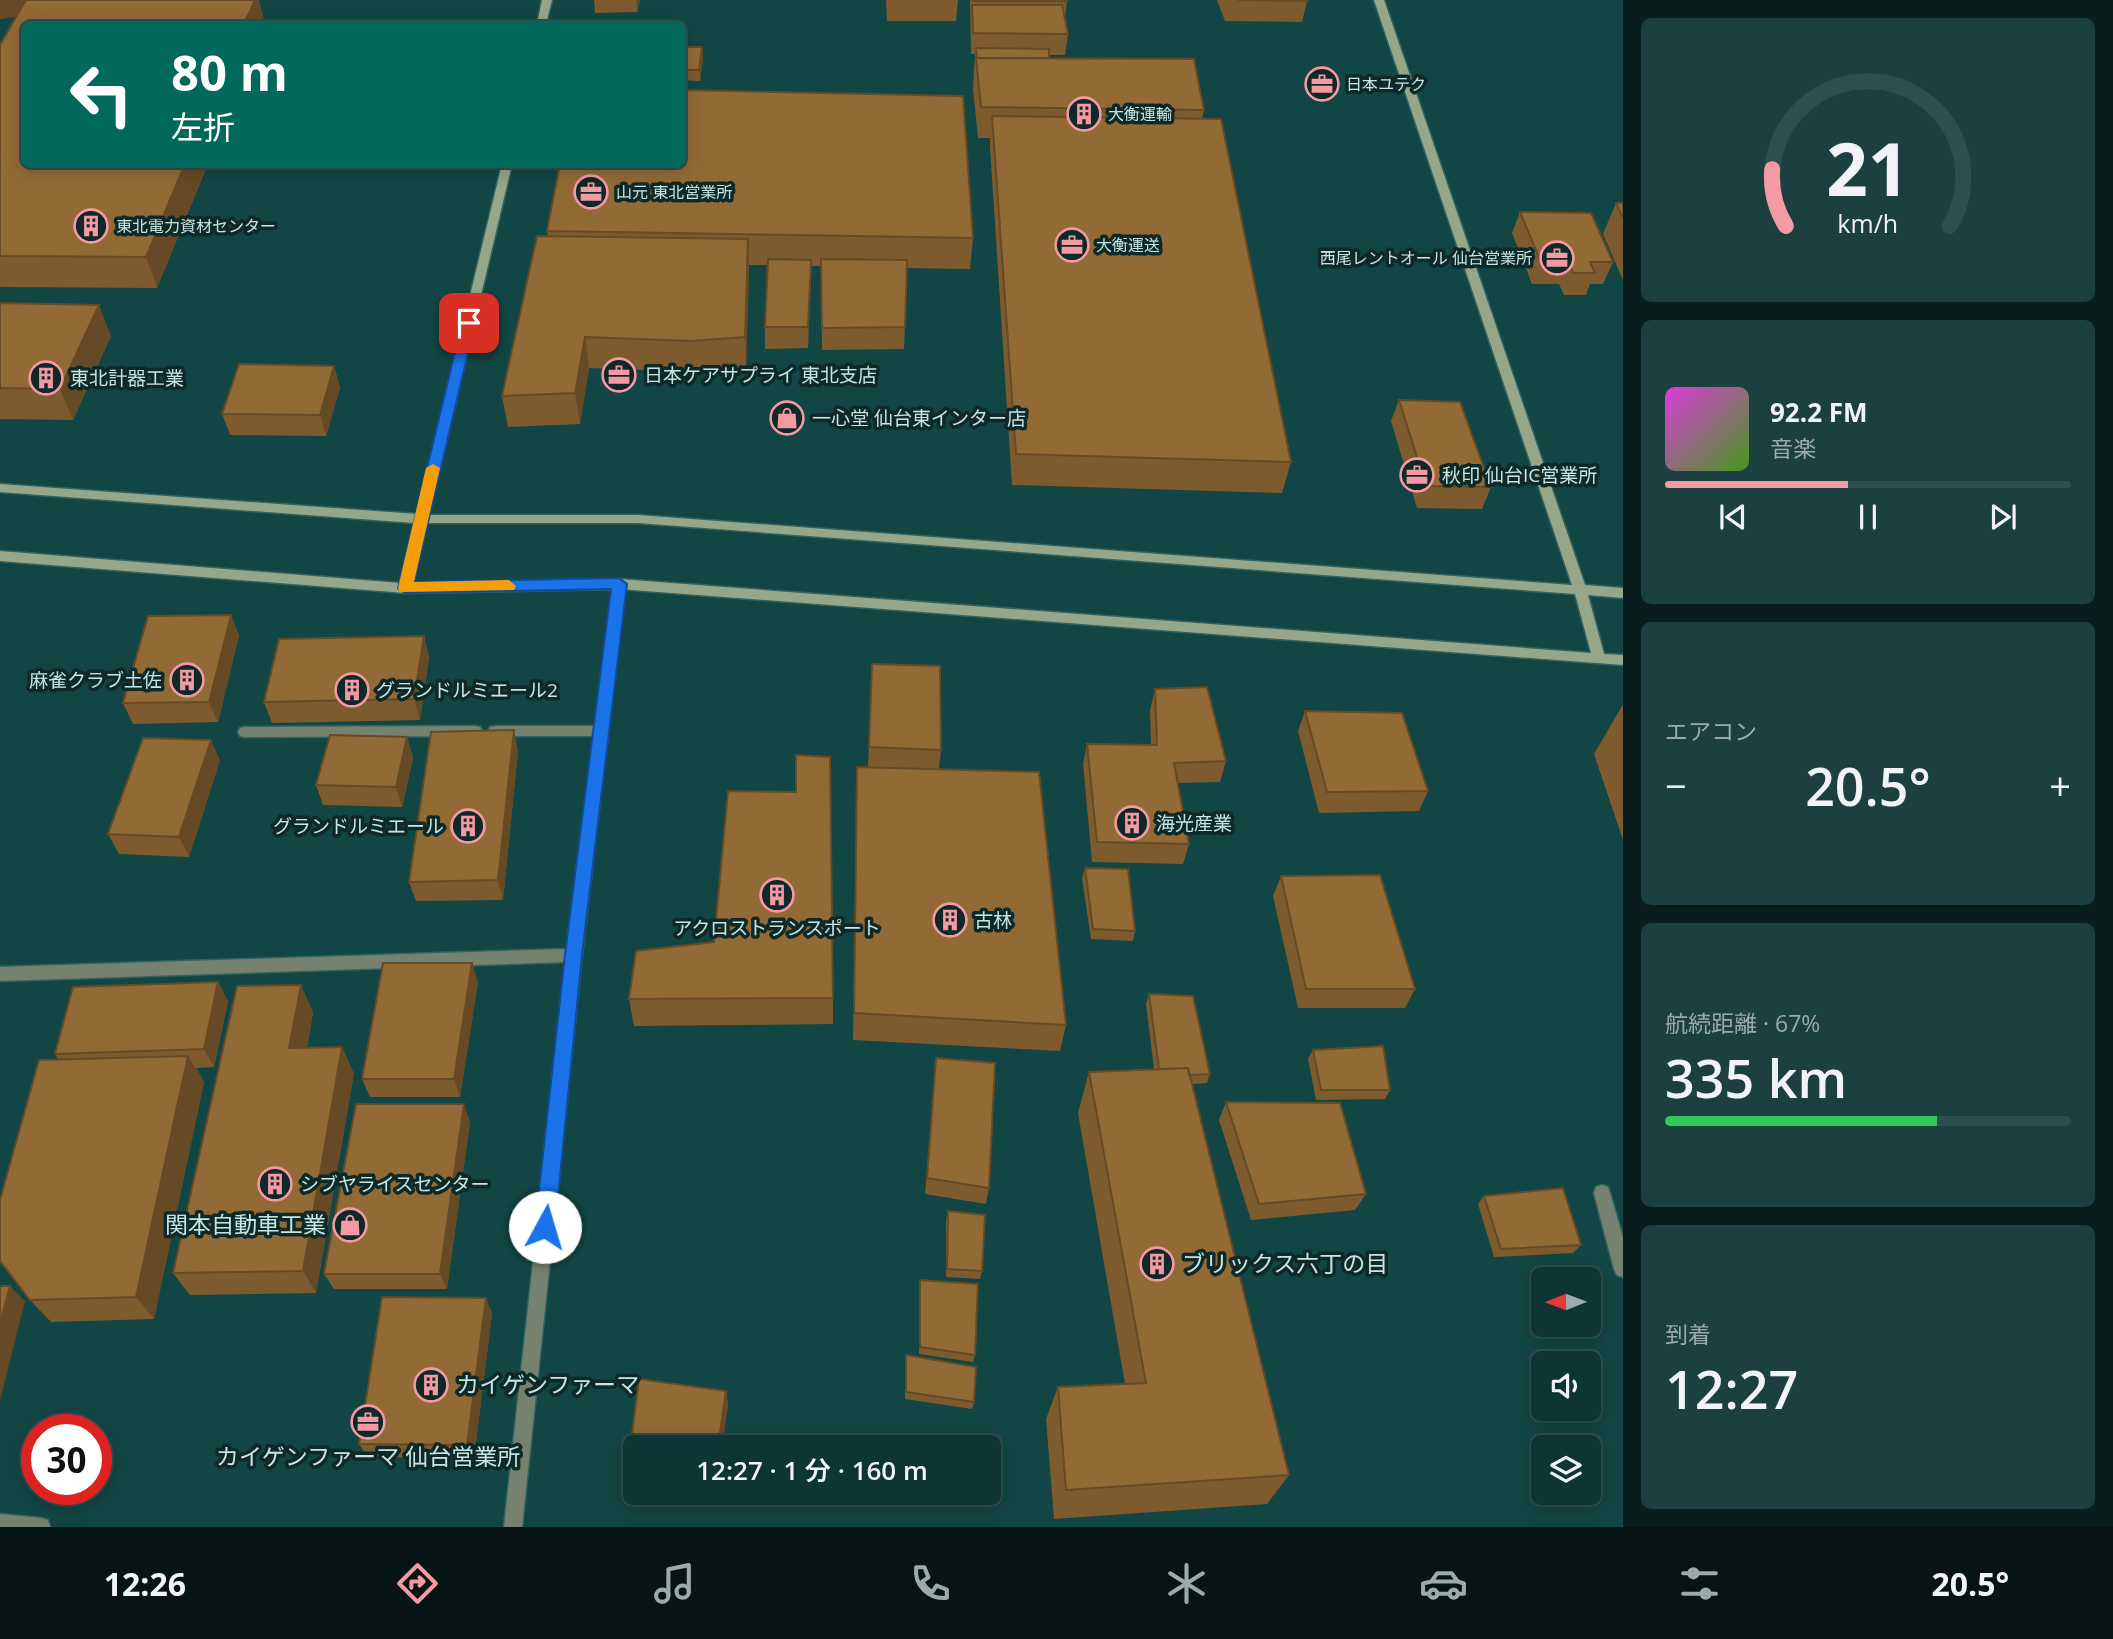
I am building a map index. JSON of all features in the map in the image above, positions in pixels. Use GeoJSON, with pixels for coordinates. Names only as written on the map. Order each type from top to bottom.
{"type":"FeatureCollection","features":[{"type":"Feature","properties":{"kind":"street"},"geometry":{"type":"LineString","coordinates":[[542,21],[547,0]]}},
{"type":"Feature","properties":{"kind":"street"},"geometry":{"type":"LineString","coordinates":[[1380,0],[1580,589],[1599,658]]}},
{"type":"Feature","properties":{"kind":"street"},"geometry":{"type":"LineString","coordinates":[[405,588],[506,168]]}},
{"type":"Feature","properties":{"kind":"street"},"geometry":{"type":"LineString","coordinates":[[0,488],[421,519],[638,519],[1623,593]]}},
{"type":"Feature","properties":{"kind":"street"},"geometry":{"type":"LineString","coordinates":[[0,556],[405,588],[619,584],[1623,660]]}},
{"type":"Feature","properties":{"kind":"street"},"geometry":{"type":"LineString","coordinates":[[513,1527],[574,955],[619,584]]}},
{"type":"Feature","properties":{"kind":"street"},"geometry":{"type":"LineString","coordinates":[[245,732],[601,731]]}},
{"type":"Feature","properties":{"kind":"street"},"geometry":{"type":"LineString","coordinates":[[0,974],[574,955]]}},
{"type":"Feature","properties":{"kind":"street"},"geometry":{"type":"LineString","coordinates":[[1602,1193],[1623,1269]]}},
{"type":"Feature","properties":{"kind":"street"},"geometry":{"type":"LineString","coordinates":[[0,1523],[41,1527]]}},
{"type":"Feature","properties":{"kind":"building","name":"東北電力資材センター"},"geometry":{"type":"Polygon","coordinates":[[[26,0],[255,0],[245,21],[21,21],[21,168],[183,168],[146,257],[0,256],[0,45],[26,0]]]}},
{"type":"Feature","properties":{"kind":"building"},"geometry":{"type":"Polygon","coordinates":[[[1067,0],[1067,1],[973,1],[1067,0]]]}},
{"type":"Feature","properties":{"kind":"building"},"geometry":{"type":"Polygon","coordinates":[[[1238,0],[1306,0],[1307,1],[1238,0]]]}},
{"type":"Feature","properties":{"kind":"building"},"geometry":{"type":"Polygon","coordinates":[[[972,5],[1062,5],[1068,34],[973,33],[972,5]]]}},
{"type":"Feature","properties":{"kind":"building"},"geometry":{"type":"Polygon","coordinates":[[[686,47],[702,47],[699,70],[686,70],[686,47]]]}},
{"type":"Feature","properties":{"kind":"building"},"geometry":{"type":"Polygon","coordinates":[[[976,48],[1049,49],[1049,58],[977,58],[976,48]]]}},
{"type":"Feature","properties":{"kind":"building"},"geometry":{"type":"Polygon","coordinates":[[[976,58],[1194,59],[1204,110],[981,107],[976,58]]]}},
{"type":"Feature","properties":{"kind":"building"},"geometry":{"type":"Polygon","coordinates":[[[686,90],[963,96],[973,238],[547,231],[559,168],[686,168],[686,90]]]}},
{"type":"Feature","properties":{"kind":"building"},"geometry":{"type":"Polygon","coordinates":[[[992,116],[1221,119],[1291,462],[1016,454],[992,116]]]}},
{"type":"Feature","properties":{"kind":"building"},"geometry":{"type":"Polygon","coordinates":[[[1616,203],[1623,203],[1623,218],[1616,203]]]}},
{"type":"Feature","properties":{"kind":"building"},"geometry":{"type":"Polygon","coordinates":[[[1520,212],[1591,213],[1613,262],[1590,262],[1595,273],[1573,273],[1568,262],[1541,262],[1520,212]]]}},
{"type":"Feature","properties":{"kind":"building"},"geometry":{"type":"Polygon","coordinates":[[[537,236],[748,239],[745,337],[691,341],[585,337],[575,393],[502,396],[537,236]]]}},
{"type":"Feature","properties":{"kind":"building"},"geometry":{"type":"Polygon","coordinates":[[[768,259],[811,260],[808,327],[765,327],[768,259]]]}},
{"type":"Feature","properties":{"kind":"building"},"geometry":{"type":"Polygon","coordinates":[[[821,259],[907,260],[905,327],[822,328],[821,259]]]}},
{"type":"Feature","properties":{"kind":"building"},"geometry":{"type":"Polygon","coordinates":[[[0,303],[99,305],[60,389],[0,388],[0,303]]]}},
{"type":"Feature","properties":{"kind":"building"},"geometry":{"type":"Polygon","coordinates":[[[239,364],[334,366],[320,415],[222,414],[239,364]]]}},
{"type":"Feature","properties":{"kind":"building"},"geometry":{"type":"Polygon","coordinates":[[[1399,400],[1460,402],[1491,487],[1426,486],[1399,400]]]}},
{"type":"Feature","properties":{"kind":"building","name":"麻雀クラブ土佐"},"geometry":{"type":"Polygon","coordinates":[[[231,615],[209,702],[123,703],[148,616],[231,615]]]}},
{"type":"Feature","properties":{"kind":"building","name":"グランドルミエール2"},"geometry":{"type":"Polygon","coordinates":[[[424,636],[414,699],[264,702],[279,639],[424,636]]]}},
{"type":"Feature","properties":{"kind":"building"},"geometry":{"type":"Polygon","coordinates":[[[872,664],[940,666],[941,750],[869,747],[872,664]]]}},
{"type":"Feature","properties":{"kind":"building","name":"海光産業"},"geometry":{"type":"Polygon","coordinates":[[[1207,687],[1226,761],[1174,763],[1189,844],[1097,842],[1087,744],[1157,745],[1155,689],[1207,687]]]}},
{"type":"Feature","properties":{"kind":"building"},"geometry":{"type":"Polygon","coordinates":[[[1305,711],[1402,713],[1428,791],[1327,792],[1305,711]]]}},
{"type":"Feature","properties":{"kind":"building","name":"グランドルミエール"},"geometry":{"type":"Polygon","coordinates":[[[514,730],[498,880],[409,882],[431,732],[514,730]]]}},
{"type":"Feature","properties":{"kind":"building"},"geometry":{"type":"Polygon","coordinates":[[[330,735],[407,737],[396,787],[316,785],[330,735]]]}},
{"type":"Feature","properties":{"kind":"building"},"geometry":{"type":"Polygon","coordinates":[[[143,738],[211,740],[179,837],[108,834],[143,738]]]}},
{"type":"Feature","properties":{"kind":"building","name":"アクロストランスポート"},"geometry":{"type":"Polygon","coordinates":[[[796,755],[830,757],[833,998],[629,999],[636,951],[714,942],[728,791],[796,792],[796,755]]]}},
{"type":"Feature","properties":{"kind":"building","name":"古林"},"geometry":{"type":"Polygon","coordinates":[[[857,767],[1039,772],[1066,1025],[854,1013],[857,767]]]}},
{"type":"Feature","properties":{"kind":"building"},"geometry":{"type":"Polygon","coordinates":[[[1085,868],[1128,869],[1135,931],[1093,929],[1085,868]]]}},
{"type":"Feature","properties":{"kind":"building"},"geometry":{"type":"Polygon","coordinates":[[[1380,875],[1415,989],[1306,989],[1281,876],[1380,875]]]}},
{"type":"Feature","properties":{"kind":"building"},"geometry":{"type":"Polygon","coordinates":[[[383,963],[472,963],[454,1079],[362,1079],[383,963]]]}},
{"type":"Feature","properties":{"kind":"building"},"geometry":{"type":"Polygon","coordinates":[[[218,982],[204,1049],[55,1054],[73,987],[218,982]]]}},
{"type":"Feature","properties":{"kind":"building","name":"シブヤライスセンター"},"geometry":{"type":"Polygon","coordinates":[[[301,985],[289,1048],[342,1047],[303,1271],[173,1273],[237,986],[301,985]]]}},
{"type":"Feature","properties":{"kind":"building"},"geometry":{"type":"Polygon","coordinates":[[[1149,994],[1193,996],[1210,1074],[1189,1075],[1188,1068],[1159,1069],[1149,994]]]}},
{"type":"Feature","properties":{"kind":"building"},"geometry":{"type":"Polygon","coordinates":[[[1383,1046],[1390,1090],[1321,1090],[1313,1050],[1383,1046]]]}},
{"type":"Feature","properties":{"kind":"building"},"geometry":{"type":"Polygon","coordinates":[[[188,1056],[136,1297],[30,1300],[0,1261],[0,1200],[39,1060],[188,1056]]]}},
{"type":"Feature","properties":{"kind":"building"},"geometry":{"type":"Polygon","coordinates":[[[936,1058],[995,1063],[989,1188],[927,1178],[936,1058]]]}},
{"type":"Feature","properties":{"kind":"building","name":"ブリックス六丁の目"},"geometry":{"type":"Polygon","coordinates":[[[1188,1068],[1289,1475],[1066,1490],[1058,1387],[1146,1383],[1089,1072],[1188,1068]]]}},
{"type":"Feature","properties":{"kind":"building"},"geometry":{"type":"Polygon","coordinates":[[[1226,1102],[1340,1103],[1366,1194],[1259,1204],[1226,1102]]]}},
{"type":"Feature","properties":{"kind":"building"},"geometry":{"type":"Polygon","coordinates":[[[356,1104],[464,1104],[440,1274],[324,1274],[356,1104]]]}},
{"type":"Feature","properties":{"kind":"building"},"geometry":{"type":"Polygon","coordinates":[[[1563,1188],[1581,1245],[1501,1249],[1484,1196],[1563,1188]]]}},
{"type":"Feature","properties":{"kind":"building"},"geometry":{"type":"Polygon","coordinates":[[[948,1211],[985,1215],[982,1271],[947,1269],[948,1211]]]}},
{"type":"Feature","properties":{"kind":"building"},"geometry":{"type":"Polygon","coordinates":[[[920,1280],[978,1284],[975,1355],[920,1347],[920,1280]]]}},
{"type":"Feature","properties":{"kind":"building"},"geometry":{"type":"Polygon","coordinates":[[[0,1286],[10,1286],[0,1324],[0,1286]]]}},
{"type":"Feature","properties":{"kind":"building","name":"カイゲンファーマ"},"geometry":{"type":"Polygon","coordinates":[[[382,1297],[486,1298],[467,1445],[359,1444],[382,1297]]]}},
{"type":"Feature","properties":{"kind":"building"},"geometry":{"type":"Polygon","coordinates":[[[906,1355],[976,1367],[974,1402],[906,1392],[906,1355]]]}},
{"type":"Feature","properties":{"kind":"building"},"geometry":{"type":"Polygon","coordinates":[[[639,1379],[726,1391],[720,1435],[632,1435],[639,1379]]]}},
{"type":"Feature","properties":{"kind":"slow traffic"},"geometry":{"type":"LineString","coordinates":[[433,468],[405,588],[509,586]]}},
{"type":"Feature","properties":{"kind":"place","name":"日本ユテク"},"geometry":{"type":"Point","coordinates":[1322,84]}},
{"type":"Feature","properties":{"kind":"place","name":"大衡運輸"},"geometry":{"type":"Point","coordinates":[1084,114]}},
{"type":"Feature","properties":{"kind":"place","name":"山元 東北営業所"},"geometry":{"type":"Point","coordinates":[591,192]}},
{"type":"Feature","properties":{"kind":"place","name":"東北電力資材センター"},"geometry":{"type":"Point","coordinates":[91,226]}},
{"type":"Feature","properties":{"kind":"place","name":"大衡運送"},"geometry":{"type":"Point","coordinates":[1072,245]}},
{"type":"Feature","properties":{"kind":"place","name":"西尾レントオール 仙台営業所"},"geometry":{"type":"Point","coordinates":[1557,258]}},
{"type":"Feature","properties":{"kind":"place","name":"日本ケアサプライ 東北支店"},"geometry":{"type":"Point","coordinates":[619,375]}},
{"type":"Feature","properties":{"kind":"place","name":"東北計器工業"},"geometry":{"type":"Point","coordinates":[46,378]}},
{"type":"Feature","properties":{"kind":"place","name":"一心堂 仙台東インター店"},"geometry":{"type":"Point","coordinates":[787,418]}},
{"type":"Feature","properties":{"kind":"place","name":"秋印 仙台IC営業所"},"geometry":{"type":"Point","coordinates":[1417,475]}},
{"type":"Feature","properties":{"kind":"place","name":"麻雀クラブ土佐"},"geometry":{"type":"Point","coordinates":[187,680]}},
{"type":"Feature","properties":{"kind":"place","name":"グランドルミエール2"},"geometry":{"type":"Point","coordinates":[352,690]}},
{"type":"Feature","properties":{"kind":"place","name":"海光産業"},"geometry":{"type":"Point","coordinates":[1132,823]}},
{"type":"Feature","properties":{"kind":"place","name":"グランドルミエール"},"geometry":{"type":"Point","coordinates":[468,826]}},
{"type":"Feature","properties":{"kind":"place","name":"アクロストランスポート"},"geometry":{"type":"Point","coordinates":[777,895]}},
{"type":"Feature","properties":{"kind":"place","name":"古林"},"geometry":{"type":"Point","coordinates":[950,920]}},
{"type":"Feature","properties":{"kind":"place","name":"シブヤライスセンター"},"geometry":{"type":"Point","coordinates":[275,1184]}},
{"type":"Feature","properties":{"kind":"place","name":"関本自動車工業"},"geometry":{"type":"Point","coordinates":[350,1225]}},
{"type":"Feature","properties":{"kind":"place","name":"ブリックス六丁の目"},"geometry":{"type":"Point","coordinates":[1157,1264]}},
{"type":"Feature","properties":{"kind":"place","name":"カイゲンファーマ"},"geometry":{"type":"Point","coordinates":[431,1385]}},
{"type":"Feature","properties":{"kind":"place","name":"カイゲンファーマ 仙台営業所"},"geometry":{"type":"Point","coordinates":[368,1422]}},
{"type":"Feature","properties":{"kind":"route"},"geometry":{"type":"LineString","coordinates":[[469,323],[405,588],[619,584],[574,955],[545,1227]]}}]}
